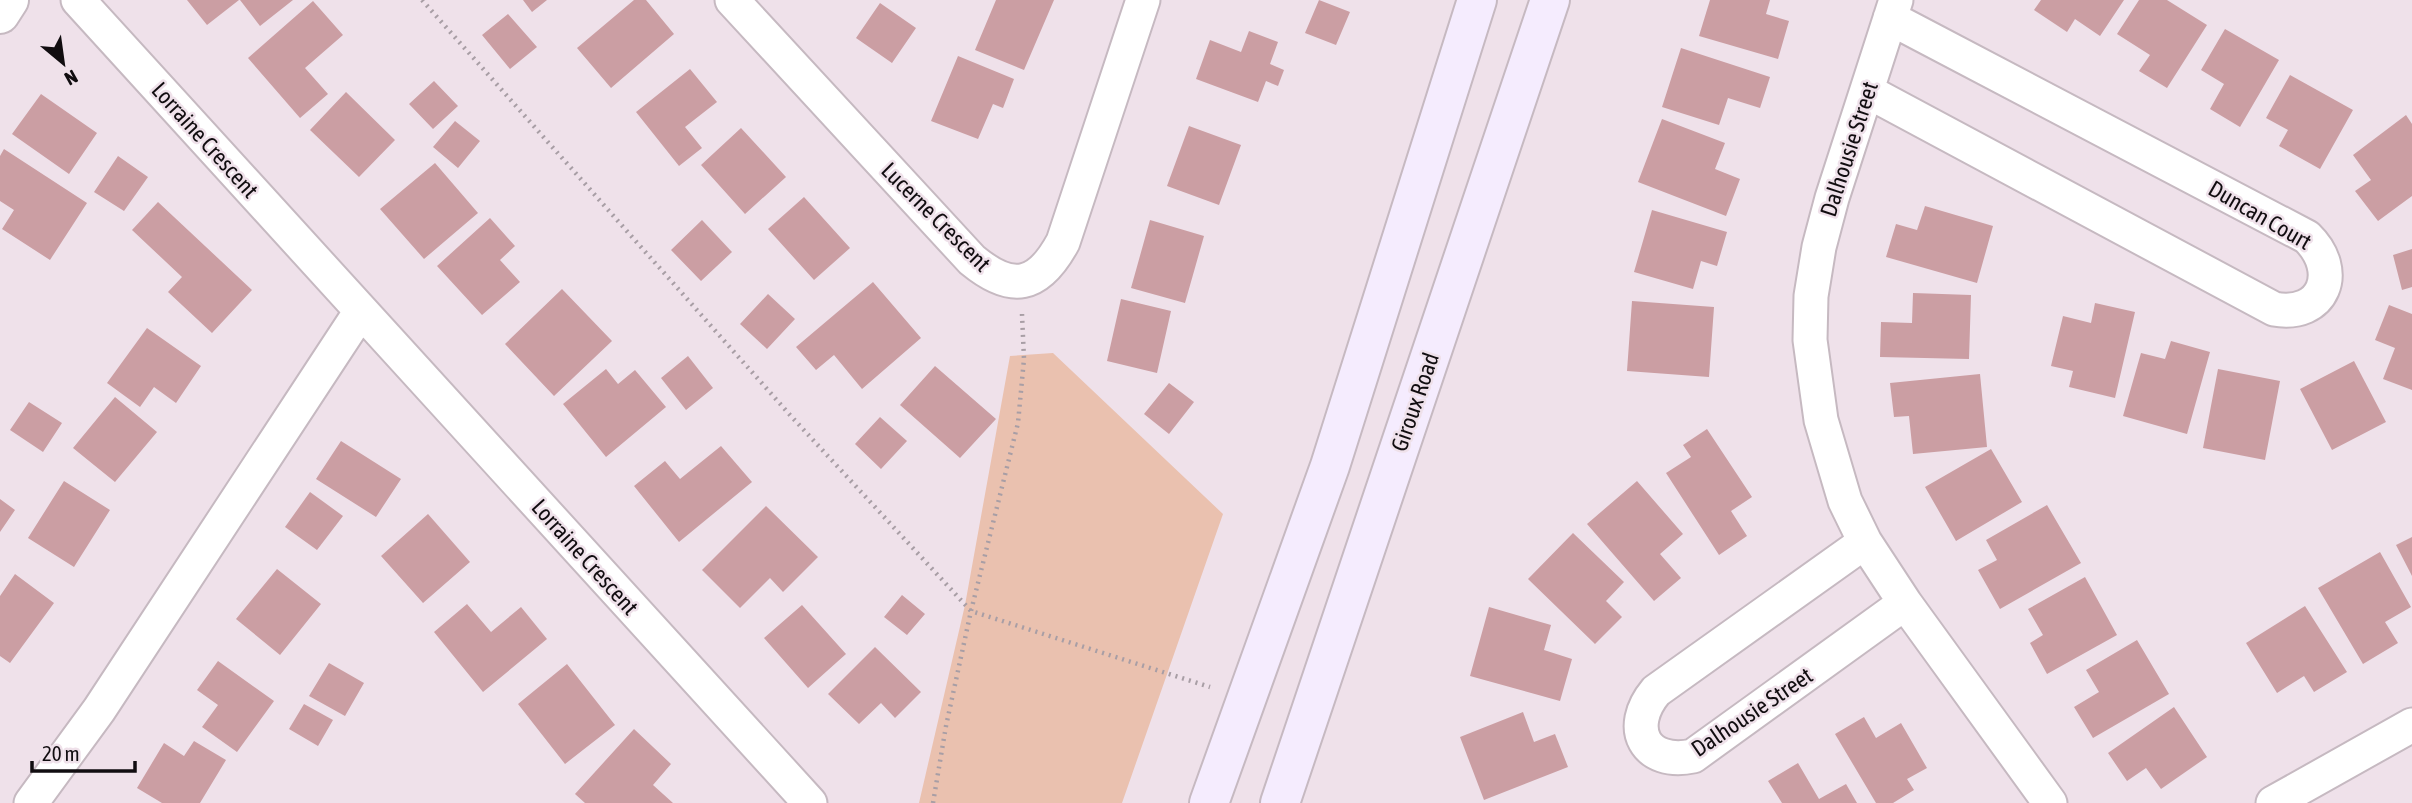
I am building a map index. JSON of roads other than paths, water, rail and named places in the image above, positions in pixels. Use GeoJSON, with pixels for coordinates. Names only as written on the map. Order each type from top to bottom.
{"type":"FeatureCollection","features":[{"type":"Feature","properties":{"kind":"main road"},"geometry":{"type":"LineString","coordinates":[[1209,803],[1330,466],[1477,0]]}},
{"type":"Feature","properties":{"kind":"main road","name":"Giroux Road"},"geometry":{"type":"LineString","coordinates":[[1280,803],[1550,0]]}},
{"type":"Feature","properties":{"kind":"street"},"geometry":{"type":"LineString","coordinates":[[0,14],[9,0]]}},
{"type":"Feature","properties":{"kind":"street","name":"Lorraine Crescent"},"geometry":{"type":"LineString","coordinates":[[78,0],[810,803]]}},
{"type":"Feature","properties":{"kind":"street","name":"Lucerne Crescent"},"geometry":{"type":"LineString","coordinates":[[732,0],[972,260],[1009,282],[1021,282],[1034,276],[1056,256],[1063,242],[1143,0]]}},
{"type":"Feature","properties":{"kind":"street","name":"Duncan Court"},"geometry":{"type":"LineString","coordinates":[[1867,91],[2274,309],[2296,310],[2315,299],[2322,291],[2326,269],[2317,246],[2308,237],[1893,9]]}},
{"type":"Feature","properties":{"kind":"street","name":"Dalhousie Street"},"geometry":{"type":"LineString","coordinates":[[1893,9],[1832,198],[1819,247],[1811,296],[1810,340],[1821,421],[1845,501],[1866,542],[1905,603],[2050,803]]}},
{"type":"Feature","properties":{"kind":"street"},"geometry":{"type":"LineString","coordinates":[[31,803],[106,700],[361,311]]}},
{"type":"Feature","properties":{"kind":"street","name":"Dalhousie Street"},"geometry":{"type":"LineString","coordinates":[[1866,542],[1656,691],[1648,701],[1640,722],[1645,743],[1669,757],[1680,759],[1693,756],[1905,603]]}},
{"type":"Feature","properties":{"kind":"street"},"geometry":{"type":"LineString","coordinates":[[2273,803],[2412,725]]}}]}
